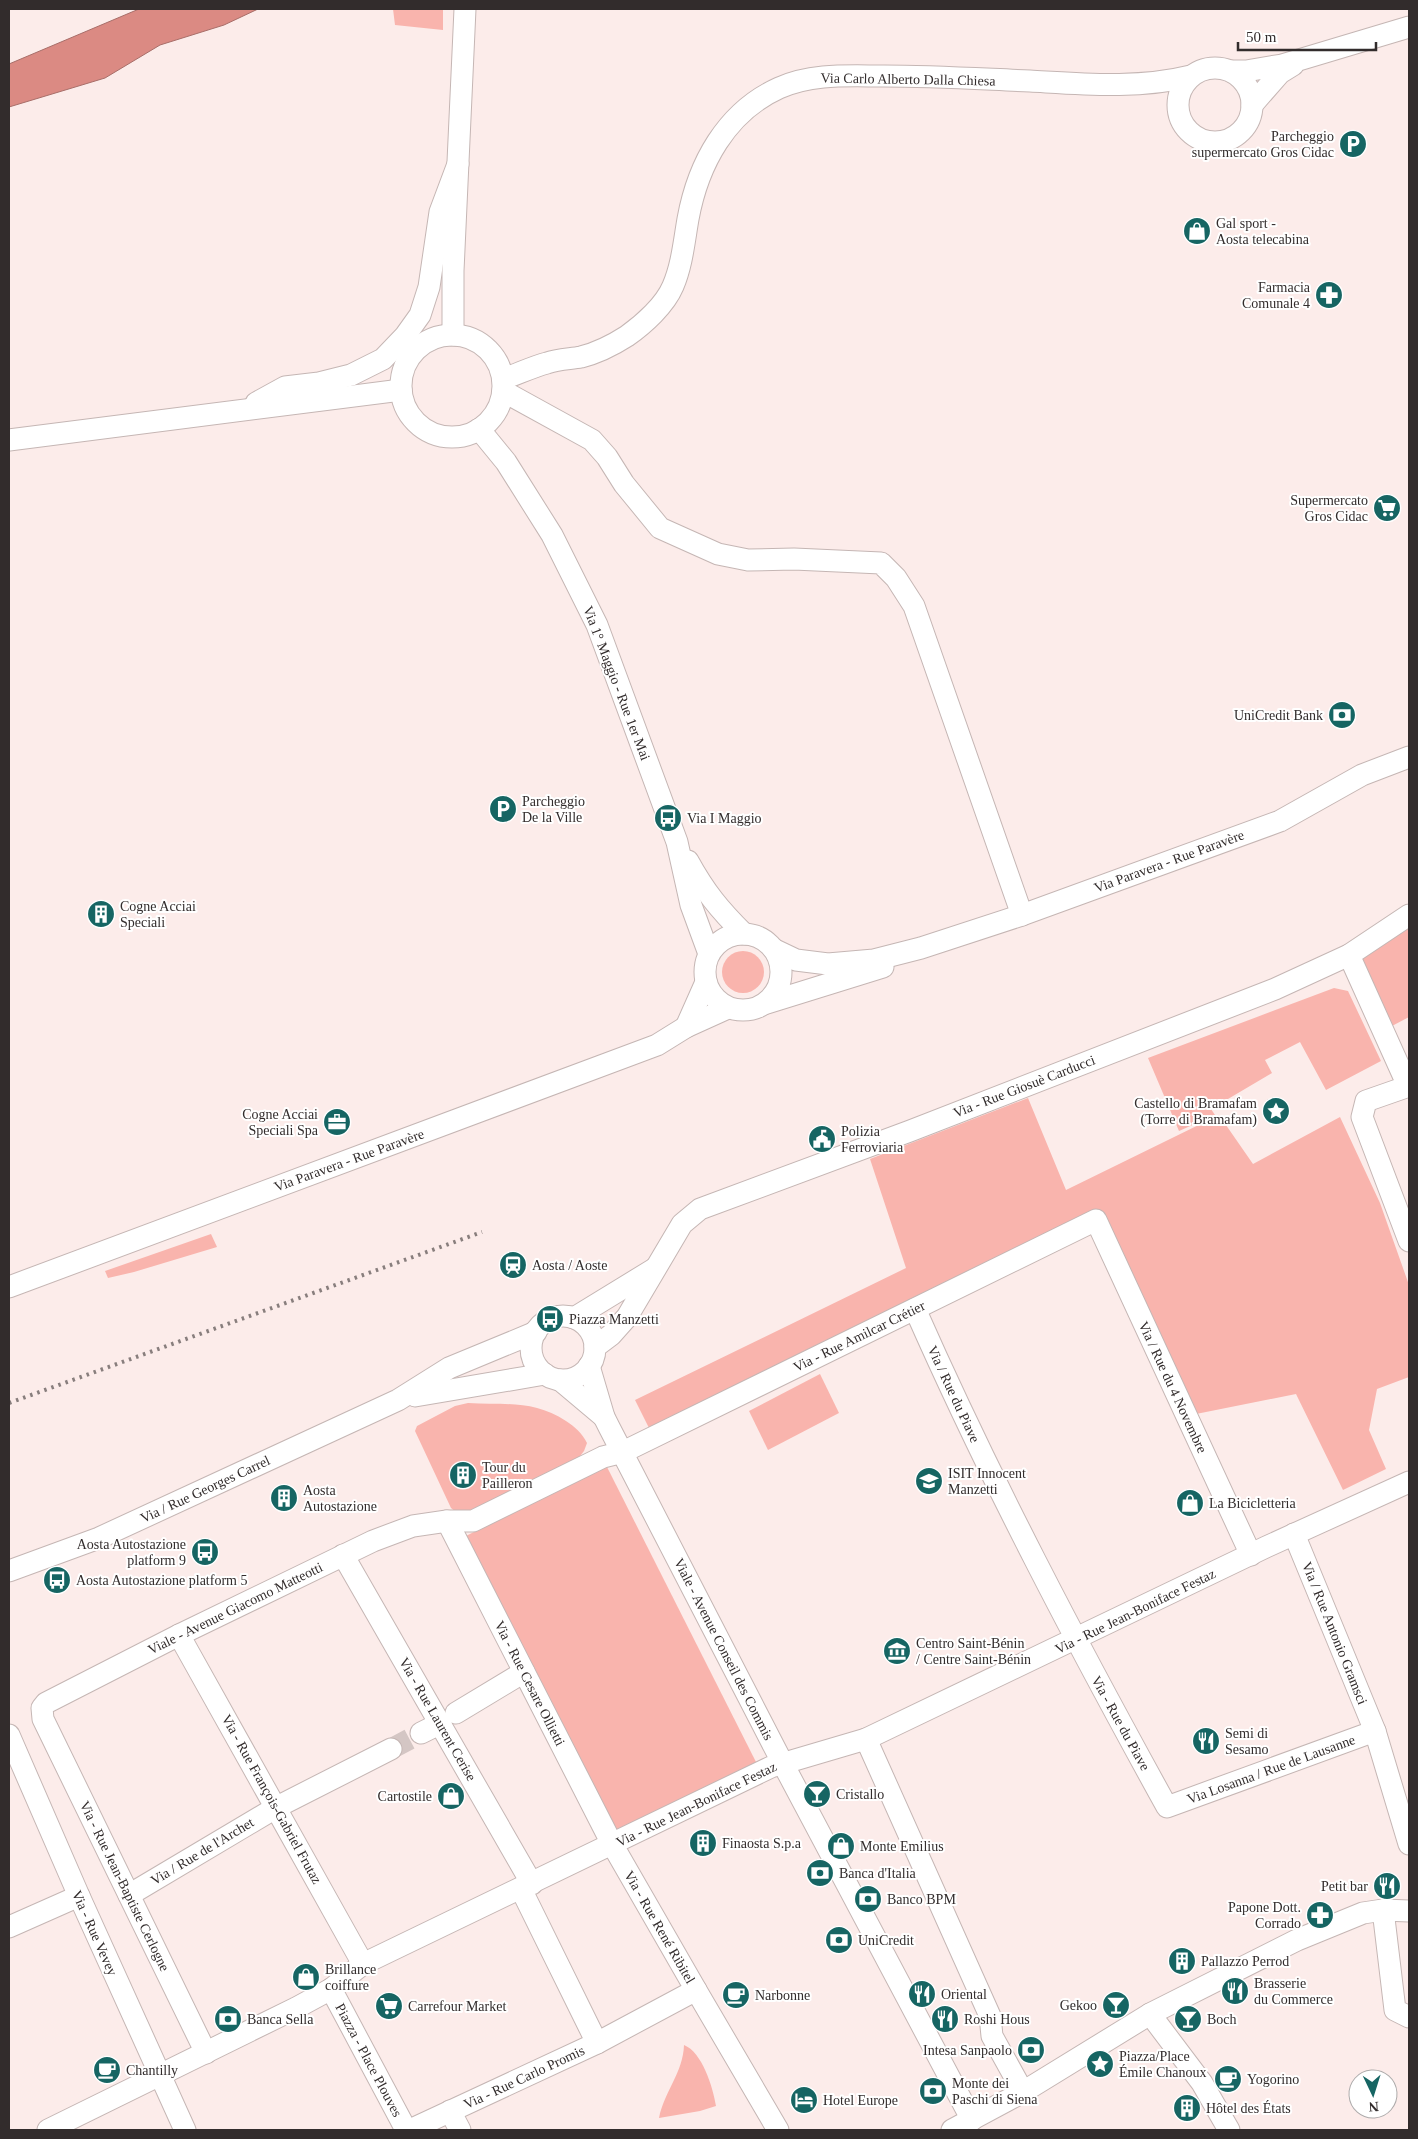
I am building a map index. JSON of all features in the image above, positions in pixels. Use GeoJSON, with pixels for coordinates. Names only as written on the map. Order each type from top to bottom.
{"type":"FeatureCollection","features":[{"type":"Feature","properties":{"kind":"street"},"geometry":{"type":"LineString","coordinates":[[453,335],[453,271],[464,12]]}},
{"type":"Feature","properties":{"kind":"street"},"geometry":{"type":"LineString","coordinates":[[1230,71],[1242,79],[1250,91],[1252,106],[1248,122],[1242,130],[1226,140],[1216,142],[1205,141],[1187,130],[1178,113],[1179,93],[1184,83],[1192,76],[1210,68],[1230,71],[1263,69],[1409,27]]}},
{"type":"Feature","properties":{"kind":"street"},"geometry":{"type":"LineString","coordinates":[[1252,106],[1280,73],[1316,55]]}},
{"type":"Feature","properties":{"kind":"street","name":"Via Carlo Alberto Dalla Chiesa"},"geometry":{"type":"LineString","coordinates":[[491,353],[514,360],[548,362],[583,356],[604,350],[628,335],[660,306],[673,287],[682,258],[688,217],[698,179],[711,150],[730,124],[753,103],[780,88],[811,78],[846,76],[917,76],[1096,85],[1130,89],[1155,95],[1178,113]]}},
{"type":"Feature","properties":{"kind":"street","name":"Via Carlo Alberto Dalla Chiesa"},"geometry":{"type":"LineString","coordinates":[[1096,85],[1172,81],[1192,76]]}},
{"type":"Feature","properties":{"kind":"street"},"geometry":{"type":"LineString","coordinates":[[244,409],[285,387],[319,383],[351,374],[382,359],[405,336],[420,315],[429,287],[440,212],[458,164]]}},
{"type":"Feature","properties":{"kind":"street"},"geometry":{"type":"LineString","coordinates":[[453,335],[473,339],[491,353],[499,365],[503,385],[495,414],[479,429],[468,434],[446,436],[424,428],[408,412],[401,390],[405,366],[411,356],[430,340],[453,335]]}},
{"type":"Feature","properties":{"kind":"street","name":"Via Carlo Alberto Dalla Chiesa"},"geometry":{"type":"LineString","coordinates":[[503,385],[548,362]]}},
{"type":"Feature","properties":{"kind":"street"},"geometry":{"type":"LineString","coordinates":[[503,385],[560,422],[592,440],[607,456],[624,484],[660,528],[718,554],[748,560],[794,559],[881,563],[896,578],[914,606],[1022,915]]}},
{"type":"Feature","properties":{"kind":"street"},"geometry":{"type":"LineString","coordinates":[[9,440],[401,390]]}},
{"type":"Feature","properties":{"kind":"street"},"geometry":{"type":"LineString","coordinates":[[495,414],[522,414],[560,422]]}},
{"type":"Feature","properties":{"kind":"street","name":"Via 1° Maggio - Rue 1er Mai"},"geometry":{"type":"LineString","coordinates":[[479,429],[506,462],[552,535],[597,625],[677,842],[691,905],[709,954]]}},
{"type":"Feature","properties":{"kind":"street","name":"Via Paravera - Rue Paravère"},"geometry":{"type":"LineString","coordinates":[[775,950],[796,960],[828,964],[874,960],[921,948],[1022,915],[1280,821],[1362,775],[1409,757]]}},
{"type":"Feature","properties":{"kind":"street","name":"Via 1° Maggio - Rue 1er Mai"},"geometry":{"type":"LineString","coordinates":[[677,842],[701,885],[718,908],[744,934]]}},
{"type":"Feature","properties":{"kind":"street","name":"Via - Rue Giosuè Carducci"},"geometry":{"type":"LineString","coordinates":[[592,1357],[626,1317],[682,1224],[700,1210],[910,1131],[1275,989],[1349,955],[1409,915]]}},
{"type":"Feature","properties":{"kind":"street"},"geometry":{"type":"LineString","coordinates":[[744,934],[756,936],[766,941],[775,950],[781,963],[782,978],[777,992],[767,1003],[748,1011],[728,1008],[714,997],[706,982],[705,972],[709,954],[718,943],[730,936],[744,934]]}},
{"type":"Feature","properties":{"kind":"street","name":"Via Paravera - Rue Paravère"},"geometry":{"type":"LineString","coordinates":[[767,1003],[884,967],[921,948]]}},
{"type":"Feature","properties":{"kind":"street"},"geometry":{"type":"LineString","coordinates":[[1349,955],[1409,1086],[1366,1101],[1362,1117],[1409,1241]]}},
{"type":"Feature","properties":{"kind":"street"},"geometry":{"type":"LineString","coordinates":[[686,1027],[706,982]]}},
{"type":"Feature","properties":{"kind":"street","name":"Via Paravera - Rue Paravère"},"geometry":{"type":"LineString","coordinates":[[9,1287],[657,1045],[686,1027],[728,1008]]}},
{"type":"Feature","properties":{"kind":"street","name":"Via - Rue Amilcar Crétier"},"geometry":{"type":"LineString","coordinates":[[447,1522],[473,1522],[603,1457],[623,1452],[1096,1220]]}},
{"type":"Feature","properties":{"kind":"street","name":"Via / Rue du 4 Novembre"},"geometry":{"type":"LineString","coordinates":[[1096,1220],[1250,1555]]}},
{"type":"Feature","properties":{"kind":"street"},"geometry":{"type":"LineString","coordinates":[[574,1318],[654,1269]]}},
{"type":"Feature","properties":{"kind":"street","name":"Via / Rue du Piave"},"geometry":{"type":"LineString","coordinates":[[915,1309],[957,1404],[1077,1639]]}},
{"type":"Feature","properties":{"kind":"street"},"geometry":{"type":"LineString","coordinates":[[398,1400],[449,1368],[536,1332],[550,1319],[558,1317],[574,1318],[589,1329],[592,1357],[604,1417]]}},
{"type":"Feature","properties":{"kind":"street"},"geometry":{"type":"LineString","coordinates":[[536,1332],[531,1349],[537,1365],[604,1417]]}},
{"type":"Feature","properties":{"kind":"street"},"geometry":{"type":"LineString","coordinates":[[398,1400],[433,1392],[552,1377],[576,1377],[592,1357]]}},
{"type":"Feature","properties":{"kind":"street","name":"Via / Rue Georges Carrel"},"geometry":{"type":"LineString","coordinates":[[9,1571],[99,1538],[398,1400]]}},
{"type":"Feature","properties":{"kind":"street","name":"Viale - Avenue Conseil des Commis"},"geometry":{"type":"LineString","coordinates":[[604,1417],[782,1762],[972,2120]]}},
{"type":"Feature","properties":{"kind":"street","name":"Via - Rue Jean-Boniface Festaz"},"geometry":{"type":"LineString","coordinates":[[48,2130],[159,2077],[331,1989],[364,1964],[782,1762],[866,1739],[1294,1534],[1409,1482]]}},
{"type":"Feature","properties":{"kind":"street","name":"Viale - Avenue Giacomo Matteotti"},"geometry":{"type":"LineString","coordinates":[[42,1720],[42,1708],[46,1703],[179,1635],[343,1555],[413,1526],[447,1522]]}},
{"type":"Feature","properties":{"kind":"street","name":"Via - Rue Cesare Ollietti"},"geometry":{"type":"LineString","coordinates":[[447,1522],[612,1844]]}},
{"type":"Feature","properties":{"kind":"street","name":"Via / Rue Antonio Gramsci"},"geometry":{"type":"LineString","coordinates":[[1294,1534],[1339,1655],[1375,1731],[1402,1795],[1409,1844]]}},
{"type":"Feature","properties":{"kind":"street","name":"Via - Rue Laurent Cerise"},"geometry":{"type":"LineString","coordinates":[[343,1555],[448,1718],[597,2043]]}},
{"type":"Feature","properties":{"kind":"street","name":"Via - Rue François-Gabriel Frutaz"},"geometry":{"type":"LineString","coordinates":[[179,1635],[364,1964]]}},
{"type":"Feature","properties":{"kind":"street","name":"Via - Rue du Piave"},"geometry":{"type":"LineString","coordinates":[[1077,1639],[1167,1807]]}},
{"type":"Feature","properties":{"kind":"street"},"geometry":{"type":"LineString","coordinates":[[421,1733],[524,1672]]}},
{"type":"Feature","properties":{"kind":"street","name":"Via - Rue Jean-Baptiste Cerlogne"},"geometry":{"type":"LineString","coordinates":[[42,1720],[206,2053]]}},
{"type":"Feature","properties":{"kind":"street","name":"Via Losanna / Rue de Lausanne"},"geometry":{"type":"LineString","coordinates":[[1167,1807],[1375,1731]]}},
{"type":"Feature","properties":{"kind":"street"},"geometry":{"type":"LineString","coordinates":[[866,1739],[990,2016],[992,2036],[1023,2092]]}},
{"type":"Feature","properties":{"kind":"street","name":"Via - Rue Vevey"},"geometry":{"type":"LineString","coordinates":[[11,1740],[78,1896],[159,2077],[185,2130]]}},
{"type":"Feature","properties":{"kind":"street","name":"Via / Rue de l'Archet"},"geometry":{"type":"LineString","coordinates":[[129,1894],[277,1807],[387,1752]]}},
{"type":"Feature","properties":{"kind":"street","name":"Via - Rue René Ribitel"},"geometry":{"type":"LineString","coordinates":[[597,2043],[696,1990],[612,1844]]}},
{"type":"Feature","properties":{"kind":"street"},"geometry":{"type":"LineString","coordinates":[[9,1927],[78,1896]]}},
{"type":"Feature","properties":{"kind":"street"},"geometry":{"type":"LineString","coordinates":[[952,2130],[1023,2092],[1150,2014],[1297,1940],[1347,1918],[1383,1910],[1409,1911]]}},
{"type":"Feature","properties":{"kind":"street"},"geometry":{"type":"LineString","coordinates":[[1383,1910],[1395,2010],[1407,2016]]}},
{"type":"Feature","properties":{"kind":"street","name":"Piazza - Place Plouves"},"geometry":{"type":"LineString","coordinates":[[331,1989],[404,2126],[410,2130],[450,2111]]}},
{"type":"Feature","properties":{"kind":"street"},"geometry":{"type":"LineString","coordinates":[[696,1990],[778,2130]]}},
{"type":"Feature","properties":{"kind":"street"},"geometry":{"type":"LineString","coordinates":[[1150,2014],[1202,2083],[1229,2130]]}},
{"type":"Feature","properties":{"kind":"street","name":"Via - Rue Carlo Promis"},"geometry":{"type":"LineString","coordinates":[[450,2111],[597,2043]]}},
{"type":"Feature","properties":{"kind":"street"},"geometry":{"type":"LineString","coordinates":[[450,2111],[460,2130]]}},
{"type":"Feature","properties":{"kind":"shaded area"},"geometry":{"type":"Polygon","coordinates":[[[139,9],[258,9],[224,25],[160,45],[105,78],[9,107],[9,64],[139,9]]]}},
{"type":"Feature","properties":{"kind":"shaded area"},"geometry":{"type":"Polygon","coordinates":[[[393,9],[443,9],[443,30],[395,25],[393,9]]]}},
{"type":"Feature","properties":{"kind":"shaded area"},"geometry":{"type":"Polygon","coordinates":[[[1409,927],[1409,1017],[1392,1026],[1361,957],[1409,927]]]}},
{"type":"Feature","properties":{"kind":"shaded area"},"geometry":{"type":"Polygon","coordinates":[[[739,951],[747,951],[758,957],[764,972],[758,987],[747,993],[739,993],[728,987],[722,976],[722,968],[728,957],[739,951]]]}},
{"type":"Feature","properties":{"kind":"shaded area"},"geometry":{"type":"Polygon","coordinates":[[[1334,988],[1348,991],[1381,1061],[1326,1090],[1300,1042],[1265,1060],[1272,1073],[1211,1109],[1215,1115],[1179,1131],[1148,1058],[1334,988]]]}},
{"type":"Feature","properties":{"kind":"shaded area"},"geometry":{"type":"Polygon","coordinates":[[[1028,1098],[1066,1190],[1219,1115],[1253,1164],[1340,1117],[1380,1203],[1409,1285],[1409,1377],[1377,1389],[1369,1430],[1386,1469],[1343,1490],[1296,1394],[1191,1415],[1099,1212],[650,1430],[635,1400],[906,1268],[870,1159],[1028,1098]]]}},
{"type":"Feature","properties":{"kind":"shaded area"},"geometry":{"type":"Polygon","coordinates":[[[211,1234],[217,1247],[108,1278],[105,1271],[211,1234]]]}},
{"type":"Feature","properties":{"kind":"shaded area"},"geometry":{"type":"Polygon","coordinates":[[[820,1374],[839,1413],[768,1450],[749,1411],[820,1374]]]}},
{"type":"Feature","properties":{"kind":"shaded area"},"geometry":{"type":"Polygon","coordinates":[[[468,1403],[519,1405],[554,1414],[581,1433],[587,1443],[577,1460],[466,1512],[456,1512],[451,1508],[415,1431],[417,1426],[455,1406],[468,1403]]]}},
{"type":"Feature","properties":{"kind":"shaded area"},"geometry":{"type":"Polygon","coordinates":[[[606,1465],[756,1762],[614,1833],[464,1537],[606,1465]]]}},
{"type":"Feature","properties":{"kind":"shaded area"},"geometry":{"type":"Polygon","coordinates":[[[684,2045],[696,2055],[706,2071],[716,2106],[700,2111],[659,2118],[665,2099],[681,2064],[684,2045]]]}},
{"type":"Feature","properties":{"kind":"tunnel"},"geometry":{"type":"LineString","coordinates":[[391,1749],[421,1733]]}},
{"type":"Feature","properties":{"kind":"railway"},"geometry":{"type":"LineString","coordinates":[[9,1403],[482,1232]]}},
{"type":"Feature","properties":{"kind":"place","name":"Parcheggio supermercato Gros Cidac"},"geometry":{"type":"Point","coordinates":[1353,144]}},
{"type":"Feature","properties":{"kind":"place","name":"Gal sport - Aosta telecabina"},"geometry":{"type":"Point","coordinates":[1197,231]}},
{"type":"Feature","properties":{"kind":"place","name":"Farmacia Comunale 4"},"geometry":{"type":"Point","coordinates":[1329,295]}},
{"type":"Feature","properties":{"kind":"place","name":"Supermercato Gros Cidac"},"geometry":{"type":"Point","coordinates":[1387,508]}},
{"type":"Feature","properties":{"kind":"place","name":"UniCredit Bank"},"geometry":{"type":"Point","coordinates":[1342,715]}},
{"type":"Feature","properties":{"kind":"place","name":"Parcheggio De la Ville"},"geometry":{"type":"Point","coordinates":[503,809]}},
{"type":"Feature","properties":{"kind":"place","name":"Via I Maggio"},"geometry":{"type":"Point","coordinates":[668,818]}},
{"type":"Feature","properties":{"kind":"place","name":"Cogne Acciai Speciali"},"geometry":{"type":"Point","coordinates":[101,914]}},
{"type":"Feature","properties":{"kind":"place","name":"Castello di Bramafam (Torre di Bramafam)"},"geometry":{"type":"Point","coordinates":[1276,1111]}},
{"type":"Feature","properties":{"kind":"place","name":"Cogne Acciai Speciali Spa"},"geometry":{"type":"Point","coordinates":[337,1122]}},
{"type":"Feature","properties":{"kind":"place","name":"Polizia Ferroviaria"},"geometry":{"type":"Point","coordinates":[822,1139]}},
{"type":"Feature","properties":{"kind":"place","name":"Aosta / Aoste"},"geometry":{"type":"Point","coordinates":[513,1265]}},
{"type":"Feature","properties":{"kind":"place","name":"Piazza Manzetti"},"geometry":{"type":"Point","coordinates":[550,1319]}},
{"type":"Feature","properties":{"kind":"place","name":"Tour du Pailleron"},"geometry":{"type":"Point","coordinates":[463,1475]}},
{"type":"Feature","properties":{"kind":"place","name":"ISIT Innocent Manzetti"},"geometry":{"type":"Point","coordinates":[929,1481]}},
{"type":"Feature","properties":{"kind":"place","name":"Aosta Autostazione"},"geometry":{"type":"Point","coordinates":[284,1498]}},
{"type":"Feature","properties":{"kind":"place","name":"La Bicicletteria"},"geometry":{"type":"Point","coordinates":[1190,1503]}},
{"type":"Feature","properties":{"kind":"place","name":"Aosta Autostazione platform 9"},"geometry":{"type":"Point","coordinates":[205,1552]}},
{"type":"Feature","properties":{"kind":"place","name":"Aosta Autostazione platform 5"},"geometry":{"type":"Point","coordinates":[57,1580]}},
{"type":"Feature","properties":{"kind":"place","name":"Centro Saint-Bénin / Centre Saint-Bénin"},"geometry":{"type":"Point","coordinates":[897,1651]}},
{"type":"Feature","properties":{"kind":"place","name":"Semi di Sesamo"},"geometry":{"type":"Point","coordinates":[1206,1741]}},
{"type":"Feature","properties":{"kind":"place","name":"Cristallo"},"geometry":{"type":"Point","coordinates":[817,1794]}},
{"type":"Feature","properties":{"kind":"place","name":"Cartostile"},"geometry":{"type":"Point","coordinates":[451,1796]}},
{"type":"Feature","properties":{"kind":"place","name":"Finaosta S.p.a"},"geometry":{"type":"Point","coordinates":[703,1843]}},
{"type":"Feature","properties":{"kind":"place","name":"Monte Emilius"},"geometry":{"type":"Point","coordinates":[841,1846]}},
{"type":"Feature","properties":{"kind":"place","name":"Banca d'Italia"},"geometry":{"type":"Point","coordinates":[820,1873]}},
{"type":"Feature","properties":{"kind":"place","name":"Petit bar"},"geometry":{"type":"Point","coordinates":[1387,1886]}},
{"type":"Feature","properties":{"kind":"place","name":"Banco BPM"},"geometry":{"type":"Point","coordinates":[868,1899]}},
{"type":"Feature","properties":{"kind":"place","name":"Papone Dott. Corrado"},"geometry":{"type":"Point","coordinates":[1320,1915]}},
{"type":"Feature","properties":{"kind":"place","name":"UniCredit"},"geometry":{"type":"Point","coordinates":[839,1940]}},
{"type":"Feature","properties":{"kind":"place","name":"Pallazzo Perrod"},"geometry":{"type":"Point","coordinates":[1182,1961]}},
{"type":"Feature","properties":{"kind":"place","name":"Brillance coiffure"},"geometry":{"type":"Point","coordinates":[306,1977]}},
{"type":"Feature","properties":{"kind":"place","name":"Brasserie du Commerce"},"geometry":{"type":"Point","coordinates":[1235,1991]}},
{"type":"Feature","properties":{"kind":"place","name":"Oriental"},"geometry":{"type":"Point","coordinates":[922,1994]}},
{"type":"Feature","properties":{"kind":"place","name":"Narbonne"},"geometry":{"type":"Point","coordinates":[736,1995]}},
{"type":"Feature","properties":{"kind":"place","name":"Gekoo"},"geometry":{"type":"Point","coordinates":[1116,2005]}},
{"type":"Feature","properties":{"kind":"place","name":"Carrefour Market"},"geometry":{"type":"Point","coordinates":[389,2006]}},
{"type":"Feature","properties":{"kind":"place","name":"Banca Sella"},"geometry":{"type":"Point","coordinates":[228,2019]}},
{"type":"Feature","properties":{"kind":"place","name":"Roshi Hous"},"geometry":{"type":"Point","coordinates":[945,2019]}},
{"type":"Feature","properties":{"kind":"place","name":"Boch"},"geometry":{"type":"Point","coordinates":[1188,2019]}},
{"type":"Feature","properties":{"kind":"place","name":"Intesa Sanpaolo"},"geometry":{"type":"Point","coordinates":[1031,2050]}},
{"type":"Feature","properties":{"kind":"place","name":"Piazza/Place Émile Chanoux"},"geometry":{"type":"Point","coordinates":[1100,2064]}},
{"type":"Feature","properties":{"kind":"place","name":"Chantilly"},"geometry":{"type":"Point","coordinates":[107,2070]}},
{"type":"Feature","properties":{"kind":"place","name":"Yogorino"},"geometry":{"type":"Point","coordinates":[1228,2079]}},
{"type":"Feature","properties":{"kind":"place","name":"Monte dei Paschi di Siena"},"geometry":{"type":"Point","coordinates":[933,2091]}},
{"type":"Feature","properties":{"kind":"place","name":"Hotel Europe"},"geometry":{"type":"Point","coordinates":[804,2100]}},
{"type":"Feature","properties":{"kind":"place","name":"Hôtel des États"},"geometry":{"type":"Point","coordinates":[1187,2108]}}]}
